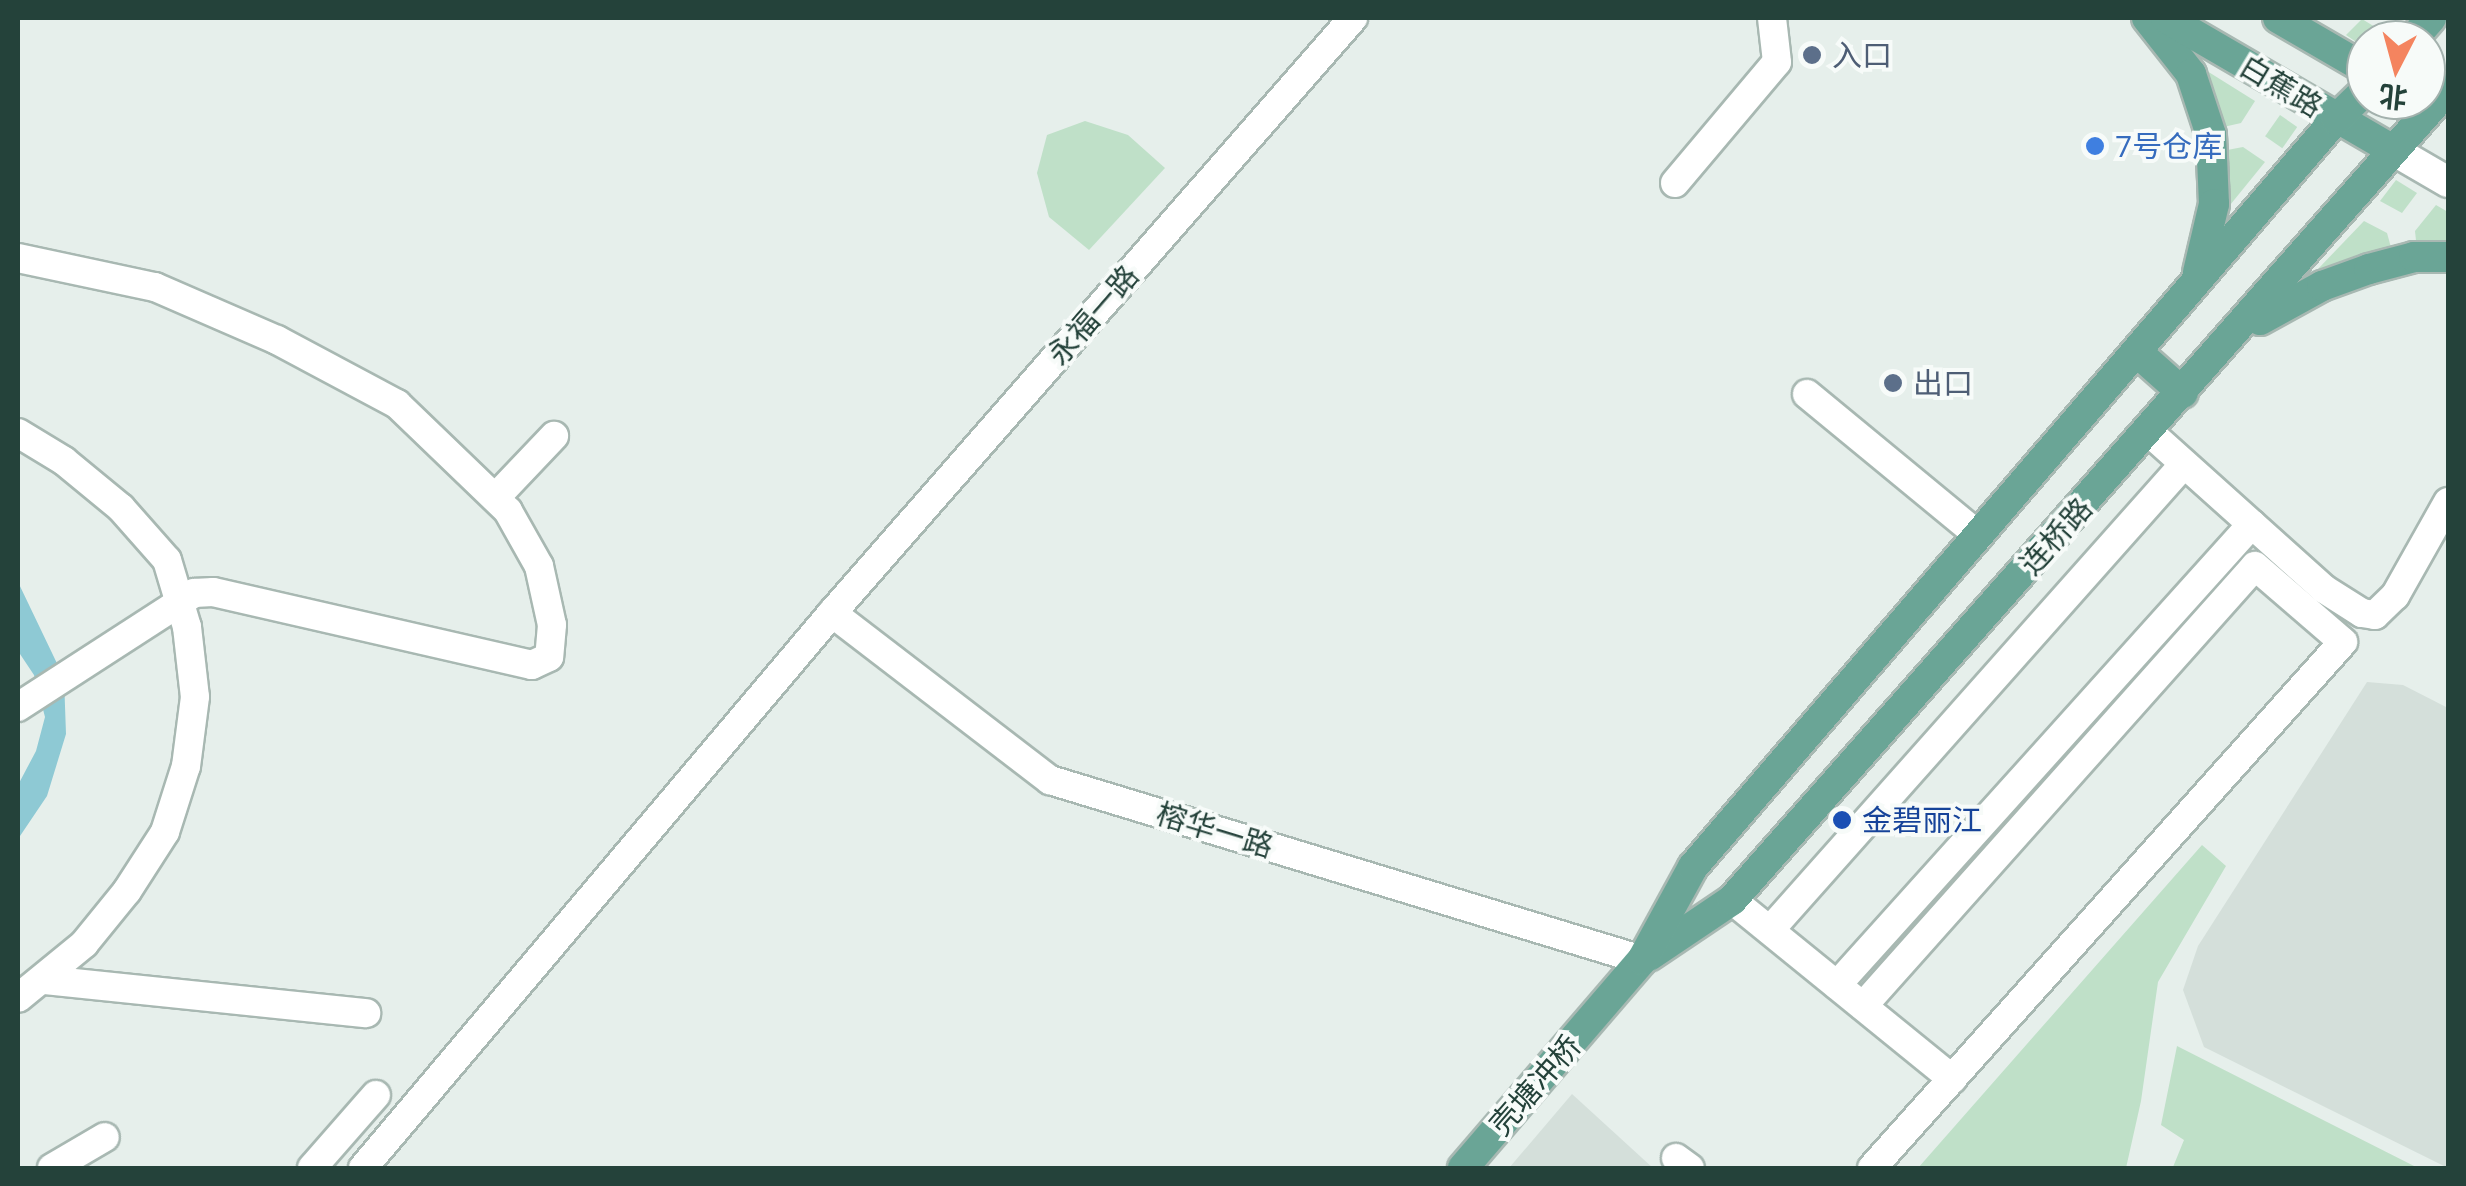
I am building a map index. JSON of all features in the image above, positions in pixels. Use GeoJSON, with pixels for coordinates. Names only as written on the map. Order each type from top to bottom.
{"type":"FeatureCollection","features":[{"type":"Feature","properties":{"kind":"main road"},"geometry":{"type":"LineString","coordinates":[[2147,18],[2191,74],[2211,135],[2214,204],[2207,247],[2192,289]]}},
{"type":"Feature","properties":{"kind":"main road","name":"白蕉路"},"geometry":{"type":"LineString","coordinates":[[2166,18],[2448,182]]}},
{"type":"Feature","properties":{"kind":"main road"},"geometry":{"type":"LineString","coordinates":[[2278,18],[2346,57]]}},
{"type":"Feature","properties":{"kind":"main road","name":"连桥路"},"geometry":{"type":"LineString","coordinates":[[1608,1000],[1642,960],[1692,867],[2346,109]]}},
{"type":"Feature","properties":{"kind":"main road","name":"连桥路"},"geometry":{"type":"LineString","coordinates":[[1642,960],[1732,900],[2422,120]]}},
{"type":"Feature","properties":{"kind":"main road"},"geometry":{"type":"LineString","coordinates":[[2228,342],[2278,308],[2322,286],[2410,258],[2448,257]]}},
{"type":"Feature","properties":{"kind":"main road"},"geometry":{"type":"LineString","coordinates":[[2138,353],[2183,393]]}},
{"type":"Feature","properties":{"kind":"main road","name":"壳塘冲桥"},"geometry":{"type":"LineString","coordinates":[[1463,1168],[1608,1000]]}},
{"type":"Feature","properties":{"kind":"street","name":"永福一路"},"geometry":{"type":"LineString","coordinates":[[363,1168],[832,613],[1353,18]]}},
{"type":"Feature","properties":{"kind":"street"},"geometry":{"type":"LineString","coordinates":[[1675,184],[1776,62],[1772,18]]}},
{"type":"Feature","properties":{"kind":"street"},"geometry":{"type":"LineString","coordinates":[[18,258],[155,287],[277,340],[397,404],[497,496],[538,566],[552,625],[552,646],[542,664],[504,660],[212,592],[179,600],[18,706]]}},
{"type":"Feature","properties":{"kind":"street"},"geometry":{"type":"LineString","coordinates":[[1807,394],[1979,536]]}},
{"type":"Feature","properties":{"kind":"street"},"geometry":{"type":"LineString","coordinates":[[18,432],[64,462],[121,508],[168,560],[179,600],[195,698],[186,766],[165,832],[128,891],[84,944],[45,980],[18,998]]}},
{"type":"Feature","properties":{"kind":"street"},"geometry":{"type":"LineString","coordinates":[[2148,432],[2324,590],[2374,616],[2404,583],[2448,502]]}},
{"type":"Feature","properties":{"kind":"street"},"geometry":{"type":"LineString","coordinates":[[497,496],[554,436]]}},
{"type":"Feature","properties":{"kind":"street"},"geometry":{"type":"LineString","coordinates":[[1770,930],[2184,464]]}},
{"type":"Feature","properties":{"kind":"street"},"geometry":{"type":"LineString","coordinates":[[1837,985],[2252,524]]}},
{"type":"Feature","properties":{"kind":"street"},"geometry":{"type":"LineString","coordinates":[[1863,1006],[2255,566],[2343,642],[1872,1168]]}},
{"type":"Feature","properties":{"kind":"street","name":"榕华一路"},"geometry":{"type":"LineString","coordinates":[[832,613],[1050,780],[1642,960]]}},
{"type":"Feature","properties":{"kind":"street"},"geometry":{"type":"LineString","coordinates":[[1732,900],[1952,1079]]}},
{"type":"Feature","properties":{"kind":"street"},"geometry":{"type":"LineString","coordinates":[[45,980],[366,1013]]}},
{"type":"Feature","properties":{"kind":"street"},"geometry":{"type":"LineString","coordinates":[[312,1168],[376,1095]]}},
{"type":"Feature","properties":{"kind":"street"},"geometry":{"type":"LineString","coordinates":[[52,1168],[105,1137]]}},
{"type":"Feature","properties":{"kind":"shaded area"},"geometry":{"type":"Polygon","coordinates":[[[2367,682],[2403,685],[2448,708],[2448,1168],[2204,1047],[2183,990],[2198,946],[2367,682]]]}},
{"type":"Feature","properties":{"kind":"shaded area"},"geometry":{"type":"Polygon","coordinates":[[[1572,1094],[1653,1168],[1509,1168],[1572,1094]]]}},
{"type":"Feature","properties":{"kind":"green space"},"geometry":{"type":"Polygon","coordinates":[[[2199,66],[2255,101],[2241,123],[2219,128],[2199,66]]]}},
{"type":"Feature","properties":{"kind":"green space"},"geometry":{"type":"Polygon","coordinates":[[[2280,115],[2297,127],[2282,148],[2265,136],[2280,115]]]}},
{"type":"Feature","properties":{"kind":"green space"},"geometry":{"type":"Polygon","coordinates":[[[1085,121],[1128,135],[1165,168],[1089,250],[1049,217],[1037,173],[1047,135],[1085,121]]]}},
{"type":"Feature","properties":{"kind":"green space"},"geometry":{"type":"Polygon","coordinates":[[[2243,147],[2265,162],[2226,210],[2222,151],[2243,147]]]}},
{"type":"Feature","properties":{"kind":"green space"},"geometry":{"type":"Polygon","coordinates":[[[2396,180],[2417,193],[2402,213],[2380,201],[2396,180]]]}},
{"type":"Feature","properties":{"kind":"green space"},"geometry":{"type":"Polygon","coordinates":[[[2436,205],[2448,212],[2448,248],[2417,250],[2415,231],[2436,205]]]}},
{"type":"Feature","properties":{"kind":"green space"},"geometry":{"type":"Polygon","coordinates":[[[2364,221],[2387,233],[2392,251],[2323,277],[2317,270],[2364,221]]]}},
{"type":"Feature","properties":{"kind":"green space"},"geometry":{"type":"Polygon","coordinates":[[[2202,845],[2226,866],[2158,982],[2141,1101],[2126,1168],[1918,1168],[2202,845]]]}},
{"type":"Feature","properties":{"kind":"green space"},"geometry":{"type":"Polygon","coordinates":[[[2177,1046],[2418,1168],[2173,1167],[2184,1140],[2161,1125],[2177,1046]]]}},
{"type":"Feature","properties":{"kind":"water"},"geometry":{"type":"Polygon","coordinates":[[[18,582],[64,678],[66,734],[47,796],[18,839],[18,785],[36,751],[45,717],[34,675],[18,651],[18,582]]]}},
{"type":"Feature","properties":{"kind":"place","name":"入口"},"geometry":{"type":"Point","coordinates":[1812,55]}},
{"type":"Feature","properties":{"kind":"place","name":"7号仓库"},"geometry":{"type":"Point","coordinates":[2095,146]}},
{"type":"Feature","properties":{"kind":"place","name":"出口"},"geometry":{"type":"Point","coordinates":[1893,383]}},
{"type":"Feature","properties":{"kind":"place","name":"金碧丽江"},"geometry":{"type":"Point","coordinates":[1842,820]}}]}
